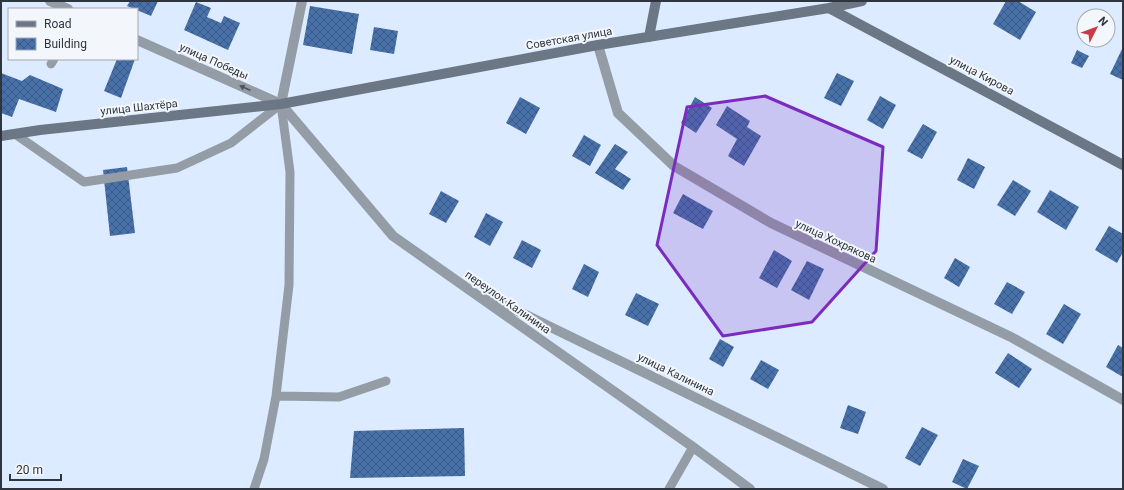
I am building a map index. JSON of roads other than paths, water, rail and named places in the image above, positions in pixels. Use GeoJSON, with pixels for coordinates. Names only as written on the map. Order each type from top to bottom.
{"type":"FeatureCollection","features":[{"type":"Feature","properties":{"kind":"street"},"geometry":{"type":"LineString","coordinates":[[50,1],[66,8]]}},
{"type":"Feature","properties":{"kind":"street"},"geometry":{"type":"LineString","coordinates":[[281,104],[302,1]]}},
{"type":"Feature","properties":{"kind":"street"},"geometry":{"type":"LineString","coordinates":[[649,37],[656,1]]}},
{"type":"Feature","properties":{"kind":"street","name":"Советская улица"},"geometry":{"type":"LineString","coordinates":[[281,104],[598,45],[829,8],[862,1]]}},
{"type":"Feature","properties":{"kind":"street","name":"улица Кирова"},"geometry":{"type":"LineString","coordinates":[[829,8],[1123,164]]}},
{"type":"Feature","properties":{"kind":"street","name":"улица Победы"},"geometry":{"type":"LineString","coordinates":[[138,40],[281,104]]}},
{"type":"Feature","properties":{"kind":"street","name":"улица Хохрякова"},"geometry":{"type":"LineString","coordinates":[[598,45],[618,113],[674,166],[771,223],[1011,337],[1123,400]]}},
{"type":"Feature","properties":{"kind":"street","name":"улица Шахтёра"},"geometry":{"type":"LineString","coordinates":[[1,136],[281,104]]}},
{"type":"Feature","properties":{"kind":"street","name":"переулок Калинина"},"geometry":{"type":"LineString","coordinates":[[281,104],[393,236],[693,447],[750,489]]}},
{"type":"Feature","properties":{"kind":"street","name":"улица Калинина"},"geometry":{"type":"LineString","coordinates":[[458,282],[883,489]]}},
{"type":"Feature","properties":{"kind":"lane"},"geometry":{"type":"LineString","coordinates":[[15,134],[84,182],[176,168],[231,143],[281,104]]}},
{"type":"Feature","properties":{"kind":"lane"},"geometry":{"type":"LineString","coordinates":[[254,489],[264,459],[276,396],[289,285],[290,172],[281,104]]}},
{"type":"Feature","properties":{"kind":"lane"},"geometry":{"type":"LineString","coordinates":[[276,396],[339,397],[386,381]]}},
{"type":"Feature","properties":{"kind":"lane"},"geometry":{"type":"LineString","coordinates":[[669,489],[693,447]]}}]}
